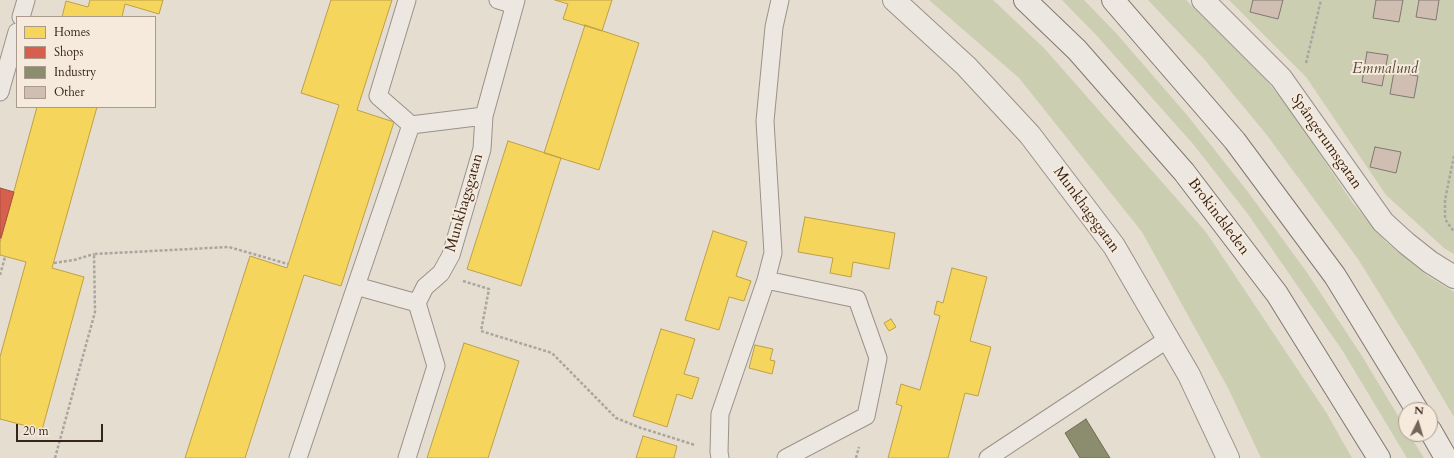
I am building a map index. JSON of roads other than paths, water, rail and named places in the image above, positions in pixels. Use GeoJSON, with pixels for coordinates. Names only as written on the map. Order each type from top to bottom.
{"type":"FeatureCollection","features":[{"type":"Feature","properties":{"kind":"main road","name":"Munkhagsgatan"},"geometry":{"type":"LineString","coordinates":[[894,0],[966,66],[1030,135],[1114,246],[1189,375],[1228,458]]}},
{"type":"Feature","properties":{"kind":"main road","name":"Brokindsleden"},"geometry":{"type":"LineString","coordinates":[[1025,0],[1077,50],[1184,172],[1277,294],[1378,458]]}},
{"type":"Feature","properties":{"kind":"main road"},"geometry":{"type":"LineString","coordinates":[[1113,0],[1234,141],[1335,276],[1412,402]]}},
{"type":"Feature","properties":{"kind":"main road","name":"Spångerumsgatan"},"geometry":{"type":"LineString","coordinates":[[1203,0],[1281,78],[1305,110],[1362,195],[1383,222],[1430,262],[1454,277]]}},
{"type":"Feature","properties":{"kind":"main road"},"geometry":{"type":"LineString","coordinates":[[1437,442],[1446,458]]}},
{"type":"Feature","properties":{"kind":"lane"},"geometry":{"type":"LineString","coordinates":[[21,16],[26,0]]}},
{"type":"Feature","properties":{"kind":"lane"},"geometry":{"type":"LineString","coordinates":[[408,0],[378,96],[411,125],[484,116]]}},
{"type":"Feature","properties":{"kind":"lane","name":"Munkhagsgatan"},"geometry":{"type":"LineString","coordinates":[[417,303],[425,287],[441,273],[451,255],[482,149],[484,116],[515,3],[498,0]]}},
{"type":"Feature","properties":{"kind":"lane"},"geometry":{"type":"LineString","coordinates":[[720,455],[720,414],[774,253],[765,121],[774,27],[780,0]]}},
{"type":"Feature","properties":{"kind":"lane"},"geometry":{"type":"LineString","coordinates":[[0,92],[16,36]]}},
{"type":"Feature","properties":{"kind":"lane"},"geometry":{"type":"LineString","coordinates":[[298,458],[411,125]]}},
{"type":"Feature","properties":{"kind":"lane"},"geometry":{"type":"LineString","coordinates":[[766,280],[857,299],[878,358],[866,416],[786,458]]}},
{"type":"Feature","properties":{"kind":"lane"},"geometry":{"type":"LineString","coordinates":[[356,286],[417,303],[436,366],[407,458]]}},
{"type":"Feature","properties":{"kind":"lane"},"geometry":{"type":"LineString","coordinates":[[988,458],[1168,339]]}},
{"type":"Feature","properties":{"kind":"park label","name":"Emmalund"},"geometry":{"type":"Point","coordinates":[1385,70]}}]}
